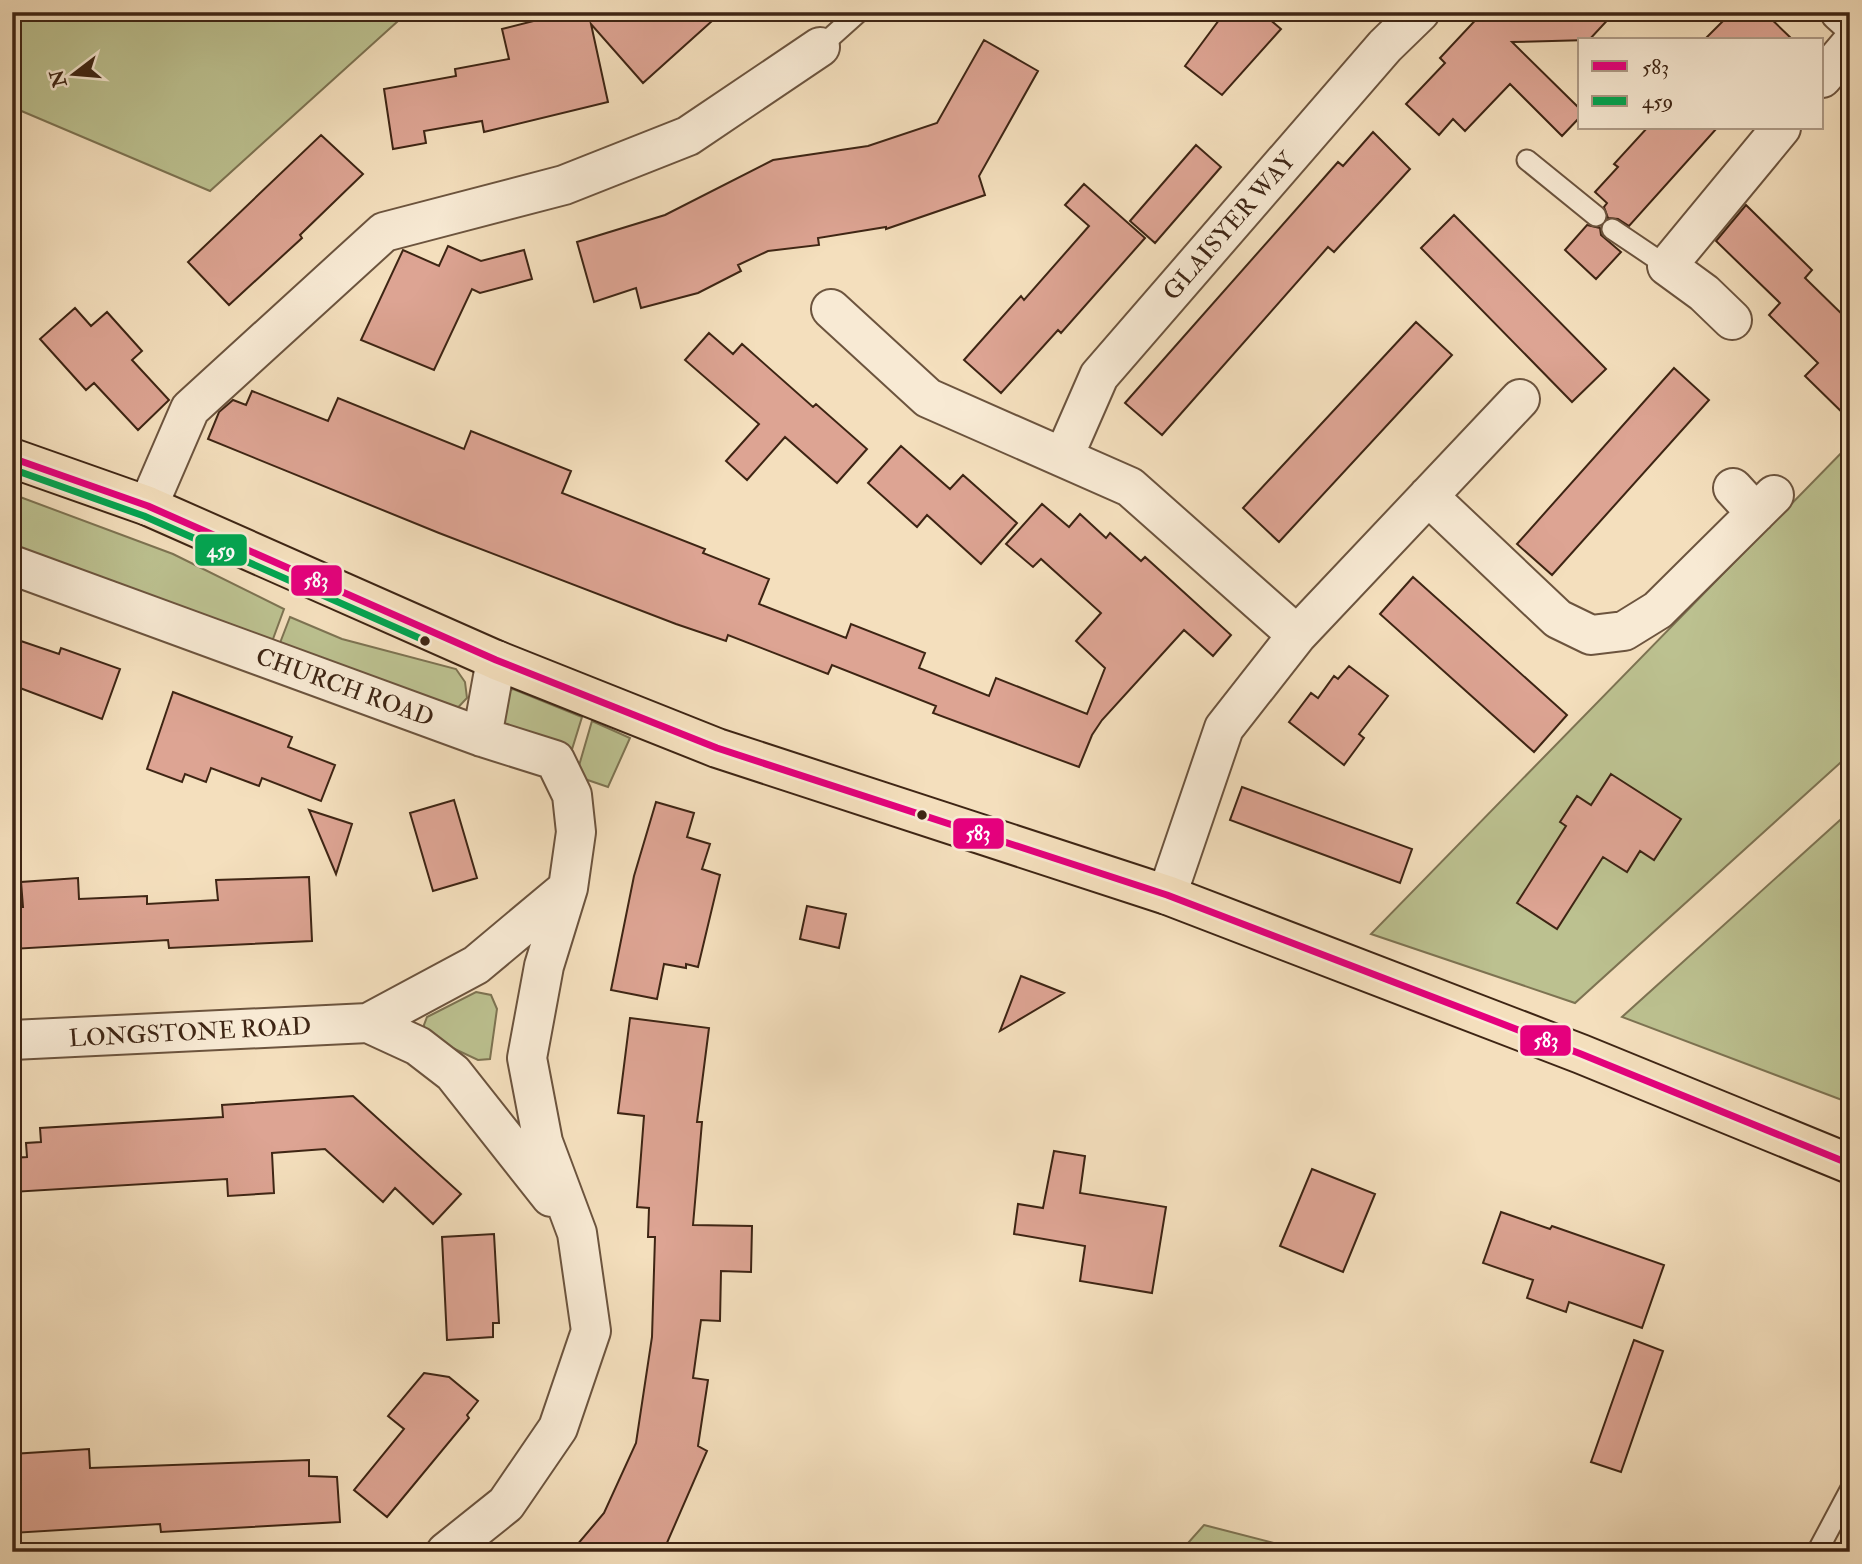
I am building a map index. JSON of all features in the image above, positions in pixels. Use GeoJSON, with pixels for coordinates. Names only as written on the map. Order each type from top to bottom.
{"type":"FeatureCollection","features":[{"type":"Feature","properties":{"kind":"main road"},"geometry":{"type":"LineString","coordinates":[[12,458],[148,506],[496,660],[717,748],[1167,895],[1581,1054],[1850,1164]]}},
{"type":"Feature","properties":{"kind":"street","name":"GLAISYER WAY"},"geometry":{"type":"LineString","coordinates":[[1064,456],[1099,376],[1385,46],[1420,12]]}},
{"type":"Feature","properties":{"kind":"street"},"geometry":{"type":"LineString","coordinates":[[1840,12],[1850,21]]}},
{"type":"Feature","properties":{"kind":"street"},"geometry":{"type":"LineString","coordinates":[[1824,76],[1850,45]]}},
{"type":"Feature","properties":{"kind":"street"},"geometry":{"type":"LineString","coordinates":[[148,506],[190,409],[384,232],[564,185],[688,136],[820,47]]}},
{"type":"Feature","properties":{"kind":"street"},"geometry":{"type":"LineString","coordinates":[[1732,320],[1704,293],[1667,266],[1779,130]]}},
{"type":"Feature","properties":{"kind":"street"},"geometry":{"type":"LineString","coordinates":[[831,309],[928,398],[1130,487],[1297,635]]}},
{"type":"Feature","properties":{"kind":"street"},"geometry":{"type":"LineString","coordinates":[[1167,895],[1224,729],[1297,635],[1520,399]]}},
{"type":"Feature","properties":{"kind":"street"},"geometry":{"type":"LineString","coordinates":[[1427,496],[1558,619],[1591,635],[1624,631],[1658,610],[1755,499]]}},
{"type":"Feature","properties":{"kind":"street","name":"CHURCH ROAD"},"geometry":{"type":"LineString","coordinates":[[12,565],[482,737],[555,760],[572,795],[576,832],[568,888],[544,966],[527,1058],[543,1142],[577,1233],[591,1331],[558,1428],[506,1504],[446,1552]]}},
{"type":"Feature","properties":{"kind":"street"},"geometry":{"type":"LineString","coordinates":[[482,737],[496,660]]}},
{"type":"Feature","properties":{"kind":"street"},"geometry":{"type":"LineString","coordinates":[[368,1023],[476,965],[568,888]]}},
{"type":"Feature","properties":{"kind":"street"},"geometry":{"type":"LineString","coordinates":[[368,1023],[418,1046],[453,1073],[531,1169],[577,1233]]}},
{"type":"Feature","properties":{"kind":"street","name":"LONGSTONE ROAD"},"geometry":{"type":"LineString","coordinates":[[12,1040],[368,1023]]}},
{"type":"Feature","properties":{"kind":"lane"},"geometry":{"type":"LineString","coordinates":[[820,47],[859,12]]}},
{"type":"Feature","properties":{"kind":"lane"},"geometry":{"type":"LineString","coordinates":[[1527,160],[1596,216]]}},
{"type":"Feature","properties":{"kind":"lane"},"geometry":{"type":"LineString","coordinates":[[1612,229],[1667,266]]}},
{"type":"Feature","properties":{"kind":"lane"},"geometry":{"type":"LineString","coordinates":[[1817,1552],[1850,1490]]}},
{"type":"Feature","properties":{"kind":"green space"},"geometry":{"type":"Polygon","coordinates":[[[12,12],[408,12],[210,191],[12,107],[12,12]]]}},
{"type":"Feature","properties":{"kind":"green space"},"geometry":{"type":"Polygon","coordinates":[[[1850,444],[1850,754],[1575,1003],[1371,934],[1850,444]]]}},
{"type":"Feature","properties":{"kind":"green space"},"geometry":{"type":"Polygon","coordinates":[[[12,494],[173,554],[284,609],[266,658],[12,563],[12,494]]]}},
{"type":"Feature","properties":{"kind":"green space"},"geometry":{"type":"Polygon","coordinates":[[[290,617],[342,639],[456,669],[465,682],[467,698],[450,716],[273,661],[290,617]]]}},
{"type":"Feature","properties":{"kind":"green space"},"geometry":{"type":"Polygon","coordinates":[[[513,689],[582,717],[565,772],[500,746],[506,692],[513,689]]]}},
{"type":"Feature","properties":{"kind":"green space"},"geometry":{"type":"Polygon","coordinates":[[[592,721],[630,738],[608,787],[576,776],[592,721]]]}},
{"type":"Feature","properties":{"kind":"green space"},"geometry":{"type":"Polygon","coordinates":[[[1850,811],[1850,1103],[1622,1017],[1850,811]]]}},
{"type":"Feature","properties":{"kind":"green space"},"geometry":{"type":"Polygon","coordinates":[[[476,992],[491,995],[497,1009],[490,1059],[478,1060],[425,1035],[427,1017],[476,992]]]}},
{"type":"Feature","properties":{"kind":"green space"},"geometry":{"type":"Polygon","coordinates":[[[1204,1525],[1309,1552],[1180,1552],[1204,1525]]]}},
{"type":"Feature","properties":{"kind":"building"},"geometry":{"type":"Polygon","coordinates":[[[569,12],[722,12],[643,83],[591,24],[608,102],[484,132],[482,121],[424,131],[426,143],[393,149],[384,89],[456,76],[455,69],[509,59],[502,29],[569,12]]]}},
{"type":"Feature","properties":{"kind":"building"},"geometry":{"type":"Polygon","coordinates":[[[1225,12],[1261,12],[1281,29],[1222,95],[1185,66],[1225,12]]]}},
{"type":"Feature","properties":{"kind":"building"},"geometry":{"type":"Polygon","coordinates":[[[1483,12],[1615,12],[1591,38],[1512,42],[1578,107],[1578,119],[1562,136],[1510,84],[1465,131],[1453,119],[1439,135],[1406,104],[1445,63],[1440,58],[1483,12]]]}},
{"type":"Feature","properties":{"kind":"building"},"geometry":{"type":"Polygon","coordinates":[[[1732,12],[1764,12],[1791,38],[1706,38],[1732,12]]]}},
{"type":"Feature","properties":{"kind":"building"},"geometry":{"type":"Polygon","coordinates":[[[984,40],[1038,71],[979,176],[985,195],[886,229],[818,238],[819,245],[768,251],[738,265],[741,271],[698,293],[641,308],[636,288],[594,302],[577,242],[665,215],[773,160],[868,146],[937,123],[984,40]]]}},
{"type":"Feature","properties":{"kind":"building"},"geometry":{"type":"Polygon","coordinates":[[[1645,130],[1715,130],[1629,226],[1618,219],[1608,218],[1604,207],[1607,203],[1595,192],[1618,167],[1614,164],[1645,130]]]}},
{"type":"Feature","properties":{"kind":"building"},"geometry":{"type":"Polygon","coordinates":[[[1373,132],[1410,169],[1334,252],[1328,247],[1162,435],[1125,403],[1338,162],[1343,166],[1373,132]]]}},
{"type":"Feature","properties":{"kind":"building"},"geometry":{"type":"Polygon","coordinates":[[[321,135],[363,174],[300,235],[302,238],[229,305],[188,262],[321,135]]]}},
{"type":"Feature","properties":{"kind":"building"},"geometry":{"type":"Polygon","coordinates":[[[1196,145],[1221,167],[1155,243],[1130,221],[1196,145]]]}},
{"type":"Feature","properties":{"kind":"building"},"geometry":{"type":"Polygon","coordinates":[[[1084,184],[1145,238],[1061,333],[1058,330],[1001,393],[964,360],[1021,296],[1024,300],[1089,226],[1065,205],[1084,184]]]}},
{"type":"Feature","properties":{"kind":"building"},"geometry":{"type":"Polygon","coordinates":[[[1746,205],[1812,270],[1805,278],[1850,322],[1850,420],[1805,376],[1818,363],[1769,315],[1780,303],[1716,241],[1746,205]]]}},
{"type":"Feature","properties":{"kind":"building"},"geometry":{"type":"Polygon","coordinates":[[[1454,215],[1606,369],[1572,402],[1421,248],[1454,215]]]}},
{"type":"Feature","properties":{"kind":"building"},"geometry":{"type":"Polygon","coordinates":[[[1587,225],[1600,228],[1601,235],[1621,252],[1596,279],[1565,250],[1587,225]]]}},
{"type":"Feature","properties":{"kind":"building"},"geometry":{"type":"Polygon","coordinates":[[[448,246],[481,261],[524,250],[532,279],[480,293],[472,289],[434,370],[361,340],[403,250],[439,266],[448,246]]]}},
{"type":"Feature","properties":{"kind":"building"},"geometry":{"type":"Polygon","coordinates":[[[75,308],[91,326],[107,312],[142,351],[132,360],[169,400],[138,430],[94,383],[86,390],[40,339],[75,308]]]}},
{"type":"Feature","properties":{"kind":"building"},"geometry":{"type":"Polygon","coordinates":[[[1416,322],[1452,355],[1279,542],[1243,508],[1416,322]]]}},
{"type":"Feature","properties":{"kind":"building"},"geometry":{"type":"Polygon","coordinates":[[[709,333],[733,354],[742,344],[813,407],[816,404],[867,449],[837,483],[785,437],[747,480],[726,461],[759,424],[685,360],[709,333]]]}},
{"type":"Feature","properties":{"kind":"building"},"geometry":{"type":"Polygon","coordinates":[[[1674,368],[1709,400],[1552,575],[1517,544],[1674,368]]]}},
{"type":"Feature","properties":{"kind":"building"},"geometry":{"type":"Polygon","coordinates":[[[252,391],[328,421],[338,398],[464,449],[471,431],[571,471],[562,493],[705,549],[703,553],[769,579],[759,604],[846,638],[851,624],[925,653],[919,668],[989,696],[996,678],[1087,714],[1105,668],[1076,641],[1101,613],[1041,559],[1033,567],[1006,544],[1042,504],[1069,527],[1080,514],[1106,538],[1110,533],[1141,561],[1145,557],[1231,635],[1213,656],[1184,630],[1102,720],[1092,735],[1079,767],[933,713],[936,706],[832,665],[828,674],[728,635],[726,641],[676,624],[439,533],[208,439],[219,412],[233,400],[246,405],[252,391]]]}},
{"type":"Feature","properties":{"kind":"building"},"geometry":{"type":"Polygon","coordinates":[[[901,446],[950,489],[963,475],[1017,523],[981,564],[927,515],[917,527],[868,483],[901,446]]]}},
{"type":"Feature","properties":{"kind":"building"},"geometry":{"type":"Polygon","coordinates":[[[1413,577],[1567,715],[1534,752],[1380,614],[1413,577]]]}},
{"type":"Feature","properties":{"kind":"building"},"geometry":{"type":"Polygon","coordinates":[[[12,638],[59,654],[61,648],[120,669],[102,719],[12,685],[12,638]]]}},
{"type":"Feature","properties":{"kind":"building"},"geometry":{"type":"Polygon","coordinates":[[[1349,666],[1388,696],[1359,734],[1364,738],[1344,765],[1289,722],[1311,693],[1318,698],[1334,676],[1338,679],[1349,666]]]}},
{"type":"Feature","properties":{"kind":"building"},"geometry":{"type":"Polygon","coordinates":[[[173,692],[292,737],[288,747],[335,765],[321,801],[262,778],[259,786],[211,768],[206,782],[185,774],[182,782],[147,769],[173,692]]]}},
{"type":"Feature","properties":{"kind":"building"},"geometry":{"type":"Polygon","coordinates":[[[1611,774],[1681,819],[1654,860],[1640,851],[1627,872],[1603,857],[1557,929],[1517,903],[1566,826],[1560,822],[1577,796],[1591,805],[1611,774]]]}},
{"type":"Feature","properties":{"kind":"building"},"geometry":{"type":"Polygon","coordinates":[[[1242,787],[1412,849],[1400,883],[1230,820],[1242,787]]]}},
{"type":"Feature","properties":{"kind":"building"},"geometry":{"type":"Polygon","coordinates":[[[454,800],[477,878],[433,891],[410,813],[454,800]]]}},
{"type":"Feature","properties":{"kind":"building"},"geometry":{"type":"Polygon","coordinates":[[[656,802],[694,813],[687,837],[710,844],[702,869],[720,875],[698,967],[664,964],[657,999],[611,990],[634,876],[656,802]]]}},
{"type":"Feature","properties":{"kind":"building"},"geometry":{"type":"Polygon","coordinates":[[[309,810],[352,824],[336,874],[309,810]]]}},
{"type":"Feature","properties":{"kind":"building"},"geometry":{"type":"Polygon","coordinates":[[[309,877],[312,941],[169,948],[168,940],[12,949],[12,907],[23,907],[21,882],[78,878],[79,899],[147,896],[147,904],[218,900],[216,880],[309,877]]]}},
{"type":"Feature","properties":{"kind":"building"},"geometry":{"type":"Polygon","coordinates":[[[807,906],[846,914],[839,948],[800,939],[807,906]]]}},
{"type":"Feature","properties":{"kind":"building"},"geometry":{"type":"Polygon","coordinates":[[[1021,976],[1064,993],[1000,1031],[1021,976]]]}},
{"type":"Feature","properties":{"kind":"building"},"geometry":{"type":"Polygon","coordinates":[[[630,1018],[709,1028],[697,1122],[702,1122],[693,1225],[752,1226],[751,1272],[721,1271],[720,1321],[701,1320],[693,1378],[708,1380],[698,1446],[707,1451],[663,1552],[571,1552],[604,1513],[636,1443],[652,1337],[655,1237],[648,1237],[649,1208],[637,1207],[644,1116],[618,1113],[630,1018]]]}},
{"type":"Feature","properties":{"kind":"building"},"geometry":{"type":"Polygon","coordinates":[[[353,1096],[461,1194],[433,1224],[395,1188],[383,1202],[325,1149],[272,1153],[274,1193],[228,1196],[227,1179],[12,1192],[12,1158],[27,1157],[26,1143],[41,1142],[40,1128],[223,1117],[222,1105],[353,1096]]]}},
{"type":"Feature","properties":{"kind":"building"},"geometry":{"type":"Polygon","coordinates":[[[1054,1151],[1085,1156],[1080,1193],[1166,1207],[1152,1293],[1080,1281],[1085,1246],[1014,1234],[1018,1204],[1043,1208],[1054,1151]]]}},
{"type":"Feature","properties":{"kind":"building"},"geometry":{"type":"Polygon","coordinates":[[[1312,1169],[1375,1194],[1343,1272],[1280,1246],[1312,1169]]]}},
{"type":"Feature","properties":{"kind":"building"},"geometry":{"type":"Polygon","coordinates":[[[1501,1212],[1550,1229],[1552,1226],[1664,1265],[1642,1328],[1569,1302],[1566,1312],[1527,1298],[1533,1280],[1483,1263],[1501,1212]]]}},
{"type":"Feature","properties":{"kind":"building"},"geometry":{"type":"Polygon","coordinates":[[[494,1234],[499,1323],[493,1323],[493,1337],[447,1340],[442,1237],[494,1234]]]}},
{"type":"Feature","properties":{"kind":"building"},"geometry":{"type":"Polygon","coordinates":[[[1634,1340],[1663,1351],[1621,1472],[1591,1462],[1634,1340]]]}},
{"type":"Feature","properties":{"kind":"building"},"geometry":{"type":"Polygon","coordinates":[[[424,1373],[449,1377],[478,1401],[467,1415],[469,1418],[387,1517],[354,1490],[404,1429],[388,1416],[424,1373]]]}},
{"type":"Feature","properties":{"kind":"building"},"geometry":{"type":"Polygon","coordinates":[[[89,1449],[90,1468],[309,1460],[309,1476],[337,1477],[340,1522],[161,1532],[160,1524],[12,1533],[12,1454],[89,1449]]]}},
{"type":"Feature","properties":{"kind":"transit line","name":"583"},"geometry":{"type":"LineString","coordinates":[[12,458],[148,506],[496,660],[717,748],[1167,895],[1581,1054],[1850,1164]]}},
{"type":"Feature","properties":{"kind":"transit line","name":"459"},"geometry":{"type":"LineString","coordinates":[[12,469],[144,516],[426,641]]}}]}
